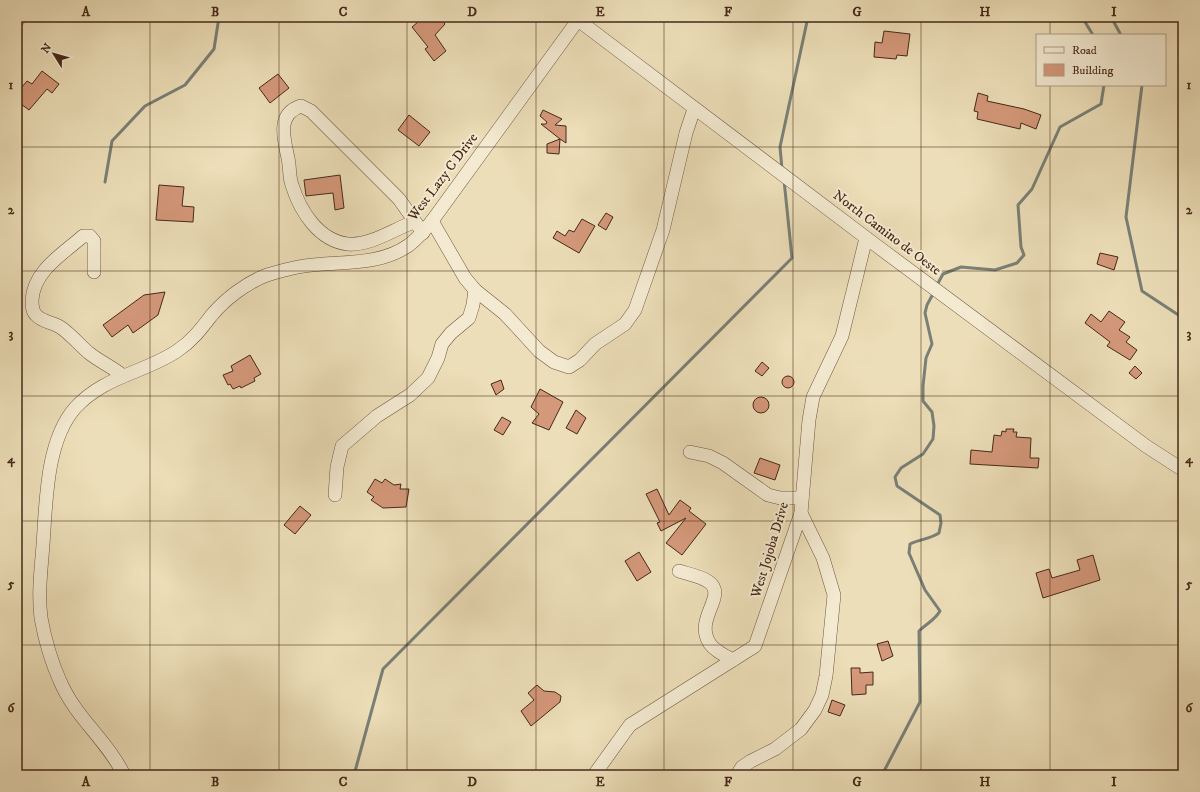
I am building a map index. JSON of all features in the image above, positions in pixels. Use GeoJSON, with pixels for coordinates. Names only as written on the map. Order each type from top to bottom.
{"type":"FeatureCollection","features":[{"type":"Feature","properties":{"kind":"street"},"geometry":{"type":"LineString","coordinates":[[17,22],[20,17]]}},
{"type":"Feature","properties":{"kind":"street","name":"North Camino de Oeste"},"geometry":{"type":"LineString","coordinates":[[576,19],[866,238],[1146,446],[1183,470]]}},
{"type":"Feature","properties":{"kind":"street","name":"West Lazy C Drive"},"geometry":{"type":"LineString","coordinates":[[124,775],[109,751],[73,707],[60,681],[48,648],[41,618],[39,591],[47,493],[54,452],[62,431],[75,408],[97,390],[122,376],[154,365],[179,350],[197,335],[212,315],[250,282],[299,267],[361,262],[388,255],[408,245],[423,232],[432,221],[576,19]]}},
{"type":"Feature","properties":{"kind":"street"},"geometry":{"type":"LineString","coordinates":[[414,222],[362,243],[348,244],[338,241],[321,232],[311,223],[292,185],[283,129],[287,116],[293,108],[301,106],[311,111],[399,199],[414,222],[423,232]]}},
{"type":"Feature","properties":{"kind":"street"},"geometry":{"type":"LineString","coordinates":[[432,221],[465,278],[475,290],[505,314],[540,351],[554,362],[569,367],[580,360],[595,344],[625,324],[635,310],[662,230],[686,133],[694,109]]}},
{"type":"Feature","properties":{"kind":"street"},"geometry":{"type":"LineString","coordinates":[[94,272],[94,240],[90,236],[83,236],[43,272],[32,294],[34,314],[68,332],[90,354],[112,367],[122,376]]}},
{"type":"Feature","properties":{"kind":"street","name":"West Jojoba Drive"},"geometry":{"type":"LineString","coordinates":[[594,775],[630,725],[756,646],[801,513],[809,420],[813,397],[842,336],[866,238]]}},
{"type":"Feature","properties":{"kind":"street"},"geometry":{"type":"LineString","coordinates":[[335,495],[337,467],[342,446],[377,416],[410,395],[428,378],[438,358],[442,344],[451,333],[469,318],[475,290]]}},
{"type":"Feature","properties":{"kind":"street"},"geometry":{"type":"LineString","coordinates":[[690,452],[709,456],[723,463],[768,495],[780,498],[802,498]]}},
{"type":"Feature","properties":{"kind":"street"},"geometry":{"type":"LineString","coordinates":[[737,775],[742,767],[775,749],[802,729],[815,710],[822,695],[826,676],[834,595],[823,558],[801,513]]}},
{"type":"Feature","properties":{"kind":"street"},"geometry":{"type":"LineString","coordinates":[[680,571],[708,580],[714,587],[716,597],[708,612],[704,625],[706,636],[711,645],[732,660]]}},
{"type":"Feature","properties":{"kind":"building"},"geometry":{"type":"Polygon","coordinates":[[[415,17],[439,17],[445,24],[435,35],[446,51],[434,61],[425,49],[428,47],[412,27],[418,22],[415,17]]]}},
{"type":"Feature","properties":{"kind":"building"},"geometry":{"type":"Polygon","coordinates":[[[884,31],[910,34],[907,56],[897,55],[896,59],[874,57],[875,42],[882,43],[884,31]]]}},
{"type":"Feature","properties":{"kind":"building"},"geometry":{"type":"Polygon","coordinates":[[[42,71],[59,84],[52,93],[47,89],[29,110],[21,104],[17,110],[17,93],[27,81],[32,84],[42,71]]]}},
{"type":"Feature","properties":{"kind":"building"},"geometry":{"type":"Polygon","coordinates":[[[278,74],[289,88],[270,103],[259,88],[278,74]]]}},
{"type":"Feature","properties":{"kind":"building"},"geometry":{"type":"Polygon","coordinates":[[[978,93],[988,96],[987,101],[1024,109],[1041,115],[1036,129],[1021,123],[1020,129],[977,119],[978,112],[974,111],[978,93]]]}},
{"type":"Feature","properties":{"kind":"building"},"geometry":{"type":"Polygon","coordinates":[[[543,110],[562,119],[555,125],[566,126],[566,143],[541,124],[546,124],[547,122],[540,116],[543,110]]]}},
{"type":"Feature","properties":{"kind":"building"},"geometry":{"type":"Polygon","coordinates":[[[409,115],[430,132],[419,146],[398,130],[409,115]]]}},
{"type":"Feature","properties":{"kind":"building"},"geometry":{"type":"Polygon","coordinates":[[[560,139],[559,154],[547,153],[547,144],[560,139]]]}},
{"type":"Feature","properties":{"kind":"building"},"geometry":{"type":"Polygon","coordinates":[[[340,175],[344,208],[335,210],[333,193],[306,196],[304,180],[340,175]]]}},
{"type":"Feature","properties":{"kind":"building"},"geometry":{"type":"Polygon","coordinates":[[[159,185],[184,187],[182,206],[194,207],[193,222],[156,220],[159,185]]]}},
{"type":"Feature","properties":{"kind":"building"},"geometry":{"type":"Polygon","coordinates":[[[606,213],[613,217],[606,230],[598,225],[606,213]]]}},
{"type":"Feature","properties":{"kind":"building"},"geometry":{"type":"Polygon","coordinates":[[[582,219],[595,226],[579,253],[553,238],[557,231],[565,236],[569,230],[574,232],[582,219]]]}},
{"type":"Feature","properties":{"kind":"building"},"geometry":{"type":"Polygon","coordinates":[[[1100,253],[1118,257],[1114,270],[1097,264],[1100,253]]]}},
{"type":"Feature","properties":{"kind":"building"},"geometry":{"type":"Polygon","coordinates":[[[165,292],[158,315],[133,333],[128,325],[112,337],[103,325],[144,295],[165,292]]]}},
{"type":"Feature","properties":{"kind":"building"},"geometry":{"type":"Polygon","coordinates":[[[1109,311],[1125,322],[1119,330],[1130,337],[1126,342],[1137,350],[1130,360],[1107,346],[1110,342],[1085,323],[1091,314],[1101,322],[1109,311]]]}},
{"type":"Feature","properties":{"kind":"building"},"geometry":{"type":"Polygon","coordinates":[[[250,355],[261,374],[254,378],[255,381],[241,388],[240,386],[233,389],[230,384],[228,385],[223,375],[233,371],[231,366],[250,355]]]}},
{"type":"Feature","properties":{"kind":"building"},"geometry":{"type":"Polygon","coordinates":[[[762,362],[769,368],[762,376],[755,371],[762,362]]]}},
{"type":"Feature","properties":{"kind":"building"},"geometry":{"type":"Polygon","coordinates":[[[1135,366],[1142,373],[1136,379],[1129,373],[1135,366]]]}},
{"type":"Feature","properties":{"kind":"building"},"geometry":{"type":"Polygon","coordinates":[[[786,376],[790,376],[794,382],[790,388],[786,388],[782,384],[782,380],[786,376]]]}},
{"type":"Feature","properties":{"kind":"building"},"geometry":{"type":"Polygon","coordinates":[[[501,380],[504,389],[496,395],[491,384],[501,380]]]}},
{"type":"Feature","properties":{"kind":"building"},"geometry":{"type":"Polygon","coordinates":[[[540,389],[563,402],[549,430],[532,423],[539,414],[531,407],[540,389]]]}},
{"type":"Feature","properties":{"kind":"building"},"geometry":{"type":"Polygon","coordinates":[[[761,397],[767,399],[769,405],[767,411],[761,413],[755,411],[753,405],[755,399],[761,397]]]}},
{"type":"Feature","properties":{"kind":"building"},"geometry":{"type":"Polygon","coordinates":[[[576,410],[586,418],[577,434],[566,428],[576,410]]]}},
{"type":"Feature","properties":{"kind":"building"},"geometry":{"type":"Polygon","coordinates":[[[502,417],[511,422],[503,435],[494,430],[502,417]]]}},
{"type":"Feature","properties":{"kind":"building"},"geometry":{"type":"Polygon","coordinates":[[[1006,429],[1014,429],[1013,432],[1017,432],[1016,437],[1031,438],[1030,458],[1039,458],[1038,468],[970,464],[971,450],[992,452],[994,435],[1001,436],[1002,431],[1006,432],[1006,429]]]}},
{"type":"Feature","properties":{"kind":"building"},"geometry":{"type":"Polygon","coordinates":[[[760,458],[780,465],[775,480],[754,473],[760,458]]]}},
{"type":"Feature","properties":{"kind":"building"},"geometry":{"type":"Polygon","coordinates":[[[375,479],[382,483],[385,479],[394,485],[401,484],[400,489],[409,489],[406,507],[383,508],[371,500],[374,497],[367,492],[375,479]]]}},
{"type":"Feature","properties":{"kind":"building"},"geometry":{"type":"Polygon","coordinates":[[[657,489],[669,515],[680,500],[691,508],[689,511],[706,524],[682,555],[666,543],[686,518],[661,531],[657,523],[660,522],[646,494],[657,489]]]}},
{"type":"Feature","properties":{"kind":"building"},"geometry":{"type":"Polygon","coordinates":[[[300,506],[311,515],[295,534],[284,525],[300,506]]]}},
{"type":"Feature","properties":{"kind":"building"},"geometry":{"type":"Polygon","coordinates":[[[639,552],[651,572],[637,581],[625,561],[639,552]]]}},
{"type":"Feature","properties":{"kind":"building"},"geometry":{"type":"Polygon","coordinates":[[[1093,555],[1100,580],[1043,598],[1036,573],[1049,569],[1052,578],[1080,570],[1077,560],[1093,555]]]}},
{"type":"Feature","properties":{"kind":"building"},"geometry":{"type":"Polygon","coordinates":[[[888,641],[893,656],[882,661],[877,644],[888,641]]]}},
{"type":"Feature","properties":{"kind":"building"},"geometry":{"type":"Polygon","coordinates":[[[851,668],[860,668],[860,673],[873,672],[873,685],[866,685],[866,694],[852,695],[851,668]]]}},
{"type":"Feature","properties":{"kind":"building"},"geometry":{"type":"Polygon","coordinates":[[[537,685],[544,691],[555,692],[561,696],[560,702],[531,726],[521,711],[534,700],[528,693],[537,685]]]}},
{"type":"Feature","properties":{"kind":"building"},"geometry":{"type":"Polygon","coordinates":[[[832,700],[845,705],[840,716],[828,712],[832,700]]]}},
{"type":"Feature","properties":{"kind":"waterway"},"geometry":{"type":"LineString","coordinates":[[105,182],[112,141],[145,106],[185,85],[214,49],[219,17]]}},
{"type":"Feature","properties":{"kind":"waterway"},"geometry":{"type":"LineString","coordinates":[[782,169],[780,147],[808,17]]}},
{"type":"Feature","properties":{"kind":"waterway"},"geometry":{"type":"LineString","coordinates":[[1082,17],[1092,34]]}},
{"type":"Feature","properties":{"kind":"waterway"},"geometry":{"type":"LineString","coordinates":[[1111,17],[1120,34]]}},
{"type":"Feature","properties":{"kind":"waterway"},"geometry":{"type":"LineString","coordinates":[[936,287],[943,274],[961,267],[995,270],[1017,263],[1024,255],[1021,247],[1018,205],[1032,189],[1060,127],[1101,104],[1104,86]]}},
{"type":"Feature","properties":{"kind":"waterway"},"geometry":{"type":"LineString","coordinates":[[1142,86],[1126,217],[1142,291],[1183,318]]}},
{"type":"Feature","properties":{"kind":"waterway"},"geometry":{"type":"LineString","coordinates":[[354,775],[383,669],[792,258],[784,180]]}},
{"type":"Feature","properties":{"kind":"waterway"},"geometry":{"type":"LineString","coordinates":[[882,775],[920,702],[919,631],[940,611],[925,590],[909,553],[910,544],[932,537],[939,533],[941,523],[940,515],[897,486],[895,477],[901,468],[923,454],[933,439],[934,426],[932,412],[923,401],[923,386],[926,358],[932,344],[925,313],[927,305],[934,292]]}}]}
